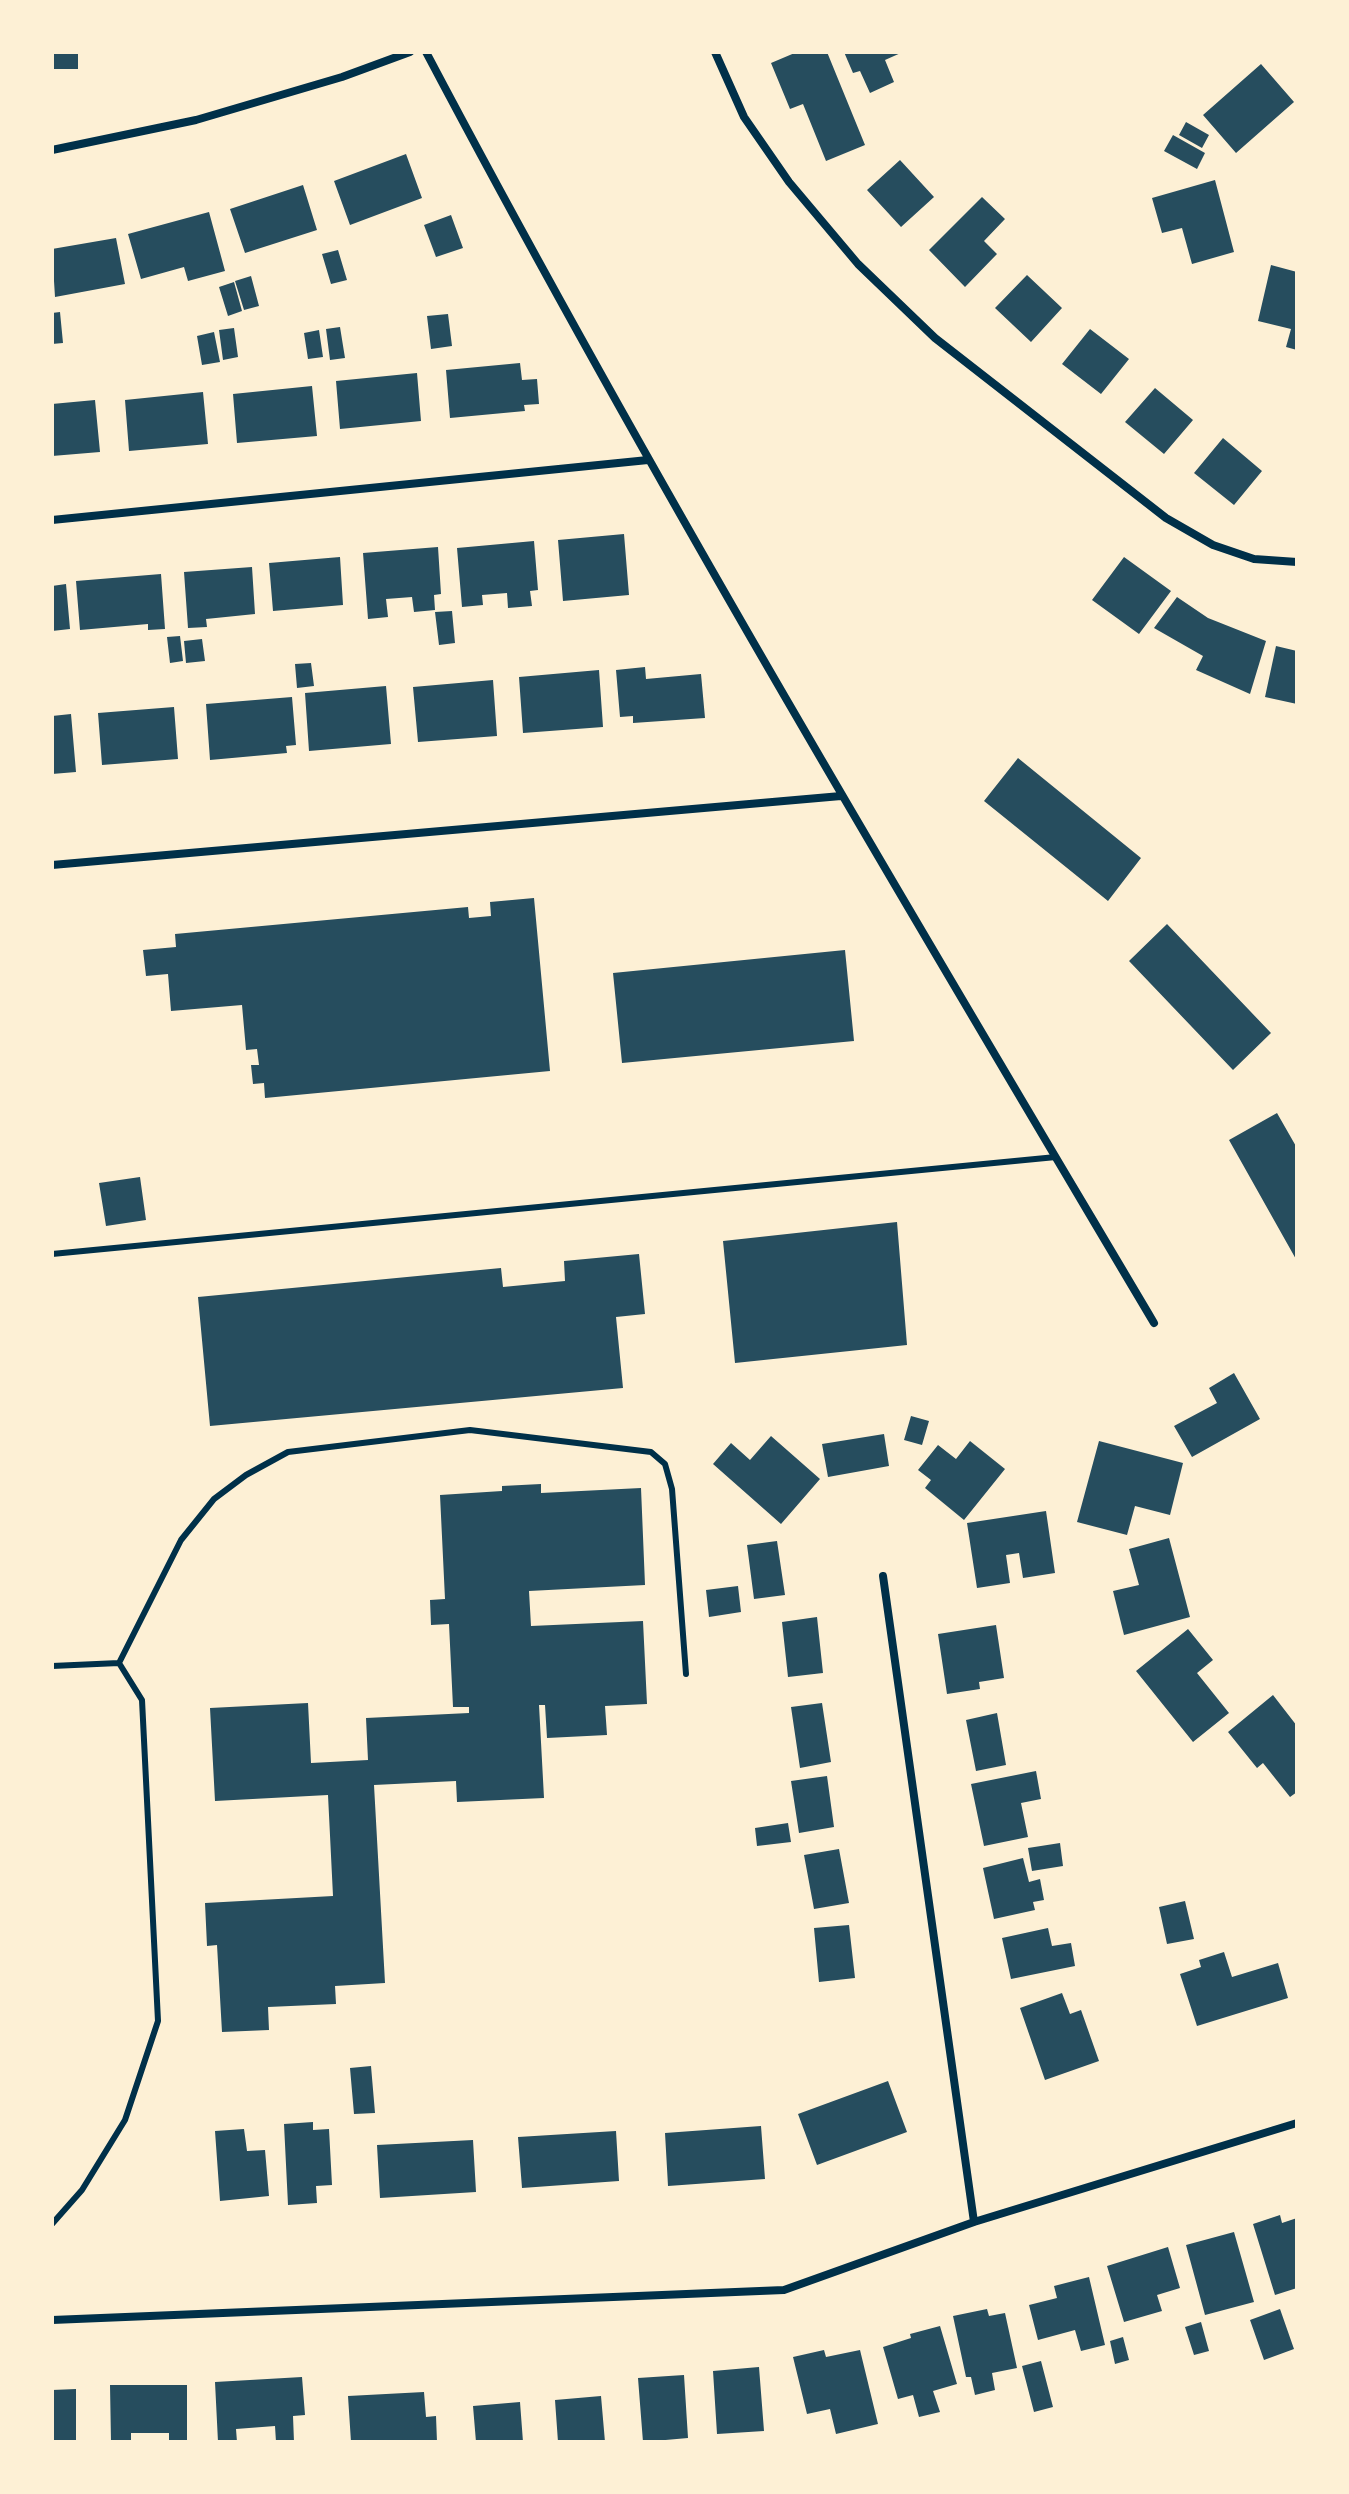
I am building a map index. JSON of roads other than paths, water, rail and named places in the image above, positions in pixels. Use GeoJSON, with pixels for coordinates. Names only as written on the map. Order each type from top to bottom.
{"type":"FeatureCollection","features":[{"type":"Feature","properties":{"kind":"street"},"geometry":{"type":"LineString","coordinates":[[52,150],[196,120],[342,77],[410,52]]}},
{"type":"Feature","properties":{"kind":"street"},"geometry":{"type":"LineString","coordinates":[[426,52],[648,460],[841,796],[1154,1323]]}},
{"type":"Feature","properties":{"kind":"street"},"geometry":{"type":"LineString","coordinates":[[715,52],[744,117],[789,182],[858,264],[935,338],[1166,518],[1213,545],[1254,559],[1297,562]]}},
{"type":"Feature","properties":{"kind":"street"},"geometry":{"type":"LineString","coordinates":[[52,520],[648,460]]}},
{"type":"Feature","properties":{"kind":"street"},"geometry":{"type":"LineString","coordinates":[[52,865],[841,796]]}},
{"type":"Feature","properties":{"kind":"street"},"geometry":{"type":"LineString","coordinates":[[883,1576],[974,2222]]}},
{"type":"Feature","properties":{"kind":"street"},"geometry":{"type":"LineString","coordinates":[[52,2320],[784,2290],[974,2222],[1297,2123]]}},
{"type":"Feature","properties":{"kind":"lane"},"geometry":{"type":"LineString","coordinates":[[52,1254],[1056,1157]]}},
{"type":"Feature","properties":{"kind":"lane"},"geometry":{"type":"LineString","coordinates":[[119,1663],[181,1540],[214,1499],[246,1475],[288,1452],[470,1430],[651,1452],[665,1464],[672,1489],[686,1674]]}},
{"type":"Feature","properties":{"kind":"lane"},"geometry":{"type":"LineString","coordinates":[[52,1666],[119,1663]]}},
{"type":"Feature","properties":{"kind":"lane"},"geometry":{"type":"LineString","coordinates":[[52,2224],[82,2190],[125,2120],[158,2021],[142,1700],[119,1663]]}}]}
